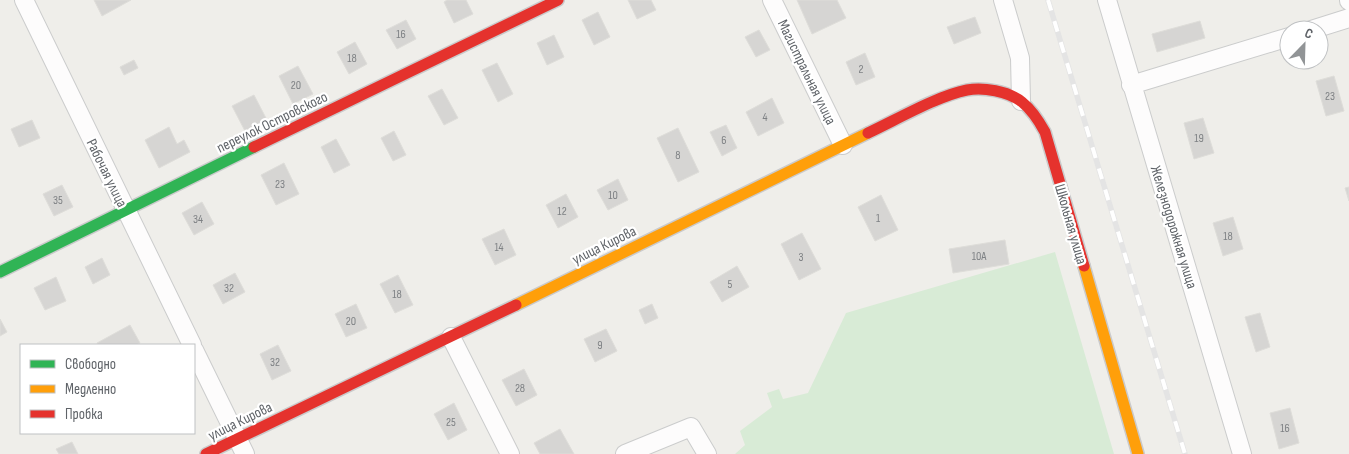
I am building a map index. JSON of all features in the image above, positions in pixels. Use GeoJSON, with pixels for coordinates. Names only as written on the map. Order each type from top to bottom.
{"type":"FeatureCollection","features":[{"type":"Feature","properties":{"kind":"main road","name":"переулок Островского"},"geometry":{"type":"LineString","coordinates":[[0,272],[558,0]]}},
{"type":"Feature","properties":{"kind":"main road","name":"улица Кирова"},"geometry":{"type":"LineString","coordinates":[[206,454],[241,446],[451,337],[843,144],[943,98],[967,90],[985,90],[1004,93],[1021,101]]}},
{"type":"Feature","properties":{"kind":"main road","name":"Школьная улица"},"geometry":{"type":"LineString","coordinates":[[1021,101],[1036,117],[1044,132],[1138,454]]}},
{"type":"Feature","properties":{"kind":"street","name":"Рабочая улица"},"geometry":{"type":"LineString","coordinates":[[24,0],[192,344]]}},
{"type":"Feature","properties":{"kind":"street","name":"Магистральная улица"},"geometry":{"type":"LineString","coordinates":[[772,0],[843,144]]}},
{"type":"Feature","properties":{"kind":"street"},"geometry":{"type":"LineString","coordinates":[[1003,0],[1020,58],[1021,101]]}},
{"type":"Feature","properties":{"kind":"street","name":"Железнодорожная улица"},"geometry":{"type":"LineString","coordinates":[[1107,0],[1242,454]]}},
{"type":"Feature","properties":{"kind":"street"},"geometry":{"type":"LineString","coordinates":[[1329,24],[1349,18]]}},
{"type":"Feature","properties":{"kind":"street"},"geometry":{"type":"LineString","coordinates":[[1131,85],[1279,40]]}},
{"type":"Feature","properties":{"kind":"street"},"geometry":{"type":"LineString","coordinates":[[451,337],[510,454]]}},
{"type":"Feature","properties":{"kind":"street"},"geometry":{"type":"LineString","coordinates":[[195,352],[241,446]]}},
{"type":"Feature","properties":{"kind":"street"},"geometry":{"type":"LineString","coordinates":[[625,454],[691,427],[707,454]]}},
{"type":"Feature","properties":{"kind":"green space"},"geometry":{"type":"Polygon","coordinates":[[[1055,252],[1114,454],[735,454],[745,445],[740,431],[772,407],[767,393],[779,389],[783,399],[808,393],[846,313],[1055,252]]]}},
{"type":"Feature","properties":{"kind":"building"},"geometry":{"type":"Polygon","coordinates":[[[94,0],[131,0],[102,16],[94,0]]]}},
{"type":"Feature","properties":{"kind":"building"},"geometry":{"type":"Polygon","coordinates":[[[447,0],[466,0],[473,14],[454,23],[444,2],[447,0]]]}},
{"type":"Feature","properties":{"kind":"building"},"geometry":{"type":"Polygon","coordinates":[[[628,0],[651,0],[656,10],[637,19],[628,0]]]}},
{"type":"Feature","properties":{"kind":"building"},"geometry":{"type":"Polygon","coordinates":[[[797,0],[837,0],[846,18],[812,34],[797,0]]]}},
{"type":"Feature","properties":{"kind":"building"},"geometry":{"type":"Polygon","coordinates":[[[598,12],[610,37],[594,45],[582,20],[598,12]]]}},
{"type":"Feature","properties":{"kind":"building"},"geometry":{"type":"Polygon","coordinates":[[[975,17],[981,33],[954,44],[947,27],[975,17]]]}},
{"type":"Feature","properties":{"kind":"building"},"geometry":{"type":"Polygon","coordinates":[[[406,20],[416,39],[397,49],[386,30],[406,20]]]}},
{"type":"Feature","properties":{"kind":"building"},"geometry":{"type":"Polygon","coordinates":[[[1200,21],[1205,38],[1157,52],[1152,34],[1200,21]]]}},
{"type":"Feature","properties":{"kind":"building"},"geometry":{"type":"Polygon","coordinates":[[[759,30],[770,50],[756,57],[745,37],[759,30]]]}},
{"type":"Feature","properties":{"kind":"building"},"geometry":{"type":"Polygon","coordinates":[[[554,35],[564,57],[547,65],[537,43],[554,35]]]}},
{"type":"Feature","properties":{"kind":"building"},"geometry":{"type":"Polygon","coordinates":[[[355,42],[367,64],[349,74],[337,52],[355,42]]]}},
{"type":"Feature","properties":{"kind":"building"},"geometry":{"type":"Polygon","coordinates":[[[865,53],[875,77],[856,85],[846,62],[865,53]]]}},
{"type":"Feature","properties":{"kind":"building"},"geometry":{"type":"Polygon","coordinates":[[[134,60],[138,68],[124,75],[120,67],[134,60]]]}},
{"type":"Feature","properties":{"kind":"building"},"geometry":{"type":"Polygon","coordinates":[[[497,63],[513,94],[498,102],[482,70],[497,63]]]}},
{"type":"Feature","properties":{"kind":"building"},"geometry":{"type":"Polygon","coordinates":[[[298,66],[313,94],[293,104],[279,76],[298,66]]]}},
{"type":"Feature","properties":{"kind":"building"},"geometry":{"type":"Polygon","coordinates":[[[1334,76],[1344,111],[1326,116],[1316,81],[1334,76]]]}},
{"type":"Feature","properties":{"kind":"building"},"geometry":{"type":"Polygon","coordinates":[[[442,89],[458,118],[444,125],[428,96],[442,89]]]}},
{"type":"Feature","properties":{"kind":"building"},"geometry":{"type":"Polygon","coordinates":[[[254,95],[267,120],[245,131],[232,106],[254,95]]]}},
{"type":"Feature","properties":{"kind":"building"},"geometry":{"type":"Polygon","coordinates":[[[772,98],[784,123],[758,136],[746,112],[772,98]]]}},
{"type":"Feature","properties":{"kind":"building"},"geometry":{"type":"Polygon","coordinates":[[[1203,118],[1214,153],[1194,159],[1184,123],[1203,118]]]}},
{"type":"Feature","properties":{"kind":"building"},"geometry":{"type":"Polygon","coordinates":[[[32,120],[40,138],[19,147],[11,129],[32,120]]]}},
{"type":"Feature","properties":{"kind":"building"},"geometry":{"type":"Polygon","coordinates":[[[726,125],[737,148],[722,156],[710,132],[726,125]]]}},
{"type":"Feature","properties":{"kind":"building"},"geometry":{"type":"Polygon","coordinates":[[[169,127],[177,144],[184,140],[190,152],[159,168],[145,140],[169,127]]]}},
{"type":"Feature","properties":{"kind":"building"},"geometry":{"type":"Polygon","coordinates":[[[678,128],[699,172],[678,182],[657,138],[678,128]]]}},
{"type":"Feature","properties":{"kind":"building"},"geometry":{"type":"Polygon","coordinates":[[[394,131],[406,155],[393,161],[381,138],[394,131]]]}},
{"type":"Feature","properties":{"kind":"building"},"geometry":{"type":"Polygon","coordinates":[[[336,139],[350,165],[334,173],[321,147],[336,139]]]}},
{"type":"Feature","properties":{"kind":"building"},"geometry":{"type":"Polygon","coordinates":[[[284,163],[299,194],[276,205],[261,175],[284,163]]]}},
{"type":"Feature","properties":{"kind":"building"},"geometry":{"type":"Polygon","coordinates":[[[618,179],[628,200],[608,210],[597,190],[618,179]]]}},
{"type":"Feature","properties":{"kind":"building"},"geometry":{"type":"Polygon","coordinates":[[[62,185],[73,207],[54,216],[43,194],[62,185]]]}},
{"type":"Feature","properties":{"kind":"building"},"geometry":{"type":"Polygon","coordinates":[[[1349,187],[1349,201],[1345,188],[1349,187]]]}},
{"type":"Feature","properties":{"kind":"building"},"geometry":{"type":"Polygon","coordinates":[[[566,194],[578,217],[558,228],[546,205],[566,194]]]}},
{"type":"Feature","properties":{"kind":"building"},"geometry":{"type":"Polygon","coordinates":[[[881,195],[898,230],[875,241],[858,207],[881,195]]]}},
{"type":"Feature","properties":{"kind":"building"},"geometry":{"type":"Polygon","coordinates":[[[202,202],[214,224],[194,235],[182,213],[202,202]]]}},
{"type":"Feature","properties":{"kind":"building"},"geometry":{"type":"Polygon","coordinates":[[[1233,217],[1243,249],[1223,256],[1213,223],[1233,217]]]}},
{"type":"Feature","properties":{"kind":"building"},"geometry":{"type":"Polygon","coordinates":[[[504,229],[516,255],[495,265],[482,239],[504,229]]]}},
{"type":"Feature","properties":{"kind":"building"},"geometry":{"type":"Polygon","coordinates":[[[802,233],[821,269],[799,280],[781,244],[802,233]]]}},
{"type":"Feature","properties":{"kind":"building"},"geometry":{"type":"Polygon","coordinates":[[[1005,240],[1009,264],[953,273],[949,249],[1005,240]]]}},
{"type":"Feature","properties":{"kind":"building"},"geometry":{"type":"Polygon","coordinates":[[[102,258],[110,275],[93,284],[85,267],[102,258]]]}},
{"type":"Feature","properties":{"kind":"building"},"geometry":{"type":"Polygon","coordinates":[[[737,266],[749,287],[722,302],[710,282],[737,266]]]}},
{"type":"Feature","properties":{"kind":"building"},"geometry":{"type":"Polygon","coordinates":[[[235,273],[245,292],[223,304],[213,285],[235,273]]]}},
{"type":"Feature","properties":{"kind":"building"},"geometry":{"type":"Polygon","coordinates":[[[398,275],[413,305],[395,313],[380,284],[398,275]]]}},
{"type":"Feature","properties":{"kind":"building"},"geometry":{"type":"Polygon","coordinates":[[[56,277],[66,301],[45,310],[34,288],[56,277]]]}},
{"type":"Feature","properties":{"kind":"building"},"geometry":{"type":"Polygon","coordinates":[[[356,304],[367,328],[346,337],[335,314],[356,304]]]}},
{"type":"Feature","properties":{"kind":"building"},"geometry":{"type":"Polygon","coordinates":[[[652,304],[658,318],[645,324],[639,310],[652,304]]]}},
{"type":"Feature","properties":{"kind":"building"},"geometry":{"type":"Polygon","coordinates":[[[1260,313],[1270,347],[1256,352],[1245,317],[1260,313]]]}},
{"type":"Feature","properties":{"kind":"building"},"geometry":{"type":"Polygon","coordinates":[[[0,319],[7,332],[0,336],[0,319]]]}},
{"type":"Feature","properties":{"kind":"building"},"geometry":{"type":"Polygon","coordinates":[[[130,325],[140,343],[98,344],[130,325]]]}},
{"type":"Feature","properties":{"kind":"building"},"geometry":{"type":"Polygon","coordinates":[[[606,329],[617,351],[595,362],[584,339],[606,329]]]}},
{"type":"Feature","properties":{"kind":"building"},"geometry":{"type":"Polygon","coordinates":[[[278,345],[291,371],[272,380],[260,354],[278,345]]]}},
{"type":"Feature","properties":{"kind":"building"},"geometry":{"type":"Polygon","coordinates":[[[524,369],[537,395],[516,406],[502,380],[524,369]]]}},
{"type":"Feature","properties":{"kind":"building"},"geometry":{"type":"Polygon","coordinates":[[[454,403],[467,430],[448,440],[434,414],[454,403]]]}},
{"type":"Feature","properties":{"kind":"building"},"geometry":{"type":"Polygon","coordinates":[[[1290,408],[1299,443],[1279,449],[1270,413],[1290,408]]]}},
{"type":"Feature","properties":{"kind":"building"},"geometry":{"type":"Polygon","coordinates":[[[560,429],[574,454],[540,454],[534,443],[560,429]]]}},
{"type":"Feature","properties":{"kind":"building"},"geometry":{"type":"Polygon","coordinates":[[[72,442],[78,454],[59,454],[56,449],[72,442]]]}},
{"type":"Feature","properties":{"kind":"railway"},"geometry":{"type":"LineString","coordinates":[[1048,0],[1185,454]]}},
{"type":"Feature","properties":{"kind":"traffic: fast"},"geometry":{"type":"LineString","coordinates":[[0,272],[254,147]]}},
{"type":"Feature","properties":{"kind":"traffic: slow"},"geometry":{"type":"LineString","coordinates":[[516,305],[868,133]]}},
{"type":"Feature","properties":{"kind":"traffic: slow"},"geometry":{"type":"LineString","coordinates":[[1084,266],[1138,454]]}},
{"type":"Feature","properties":{"kind":"traffic: jam"},"geometry":{"type":"LineString","coordinates":[[254,147],[558,0]]}},
{"type":"Feature","properties":{"kind":"traffic: jam"},"geometry":{"type":"LineString","coordinates":[[868,133],[943,97],[967,90],[995,91],[1016,98],[1032,112],[1045,132],[1084,266]]}},
{"type":"Feature","properties":{"kind":"traffic: jam"},"geometry":{"type":"LineString","coordinates":[[206,454],[516,305]]}}]}
